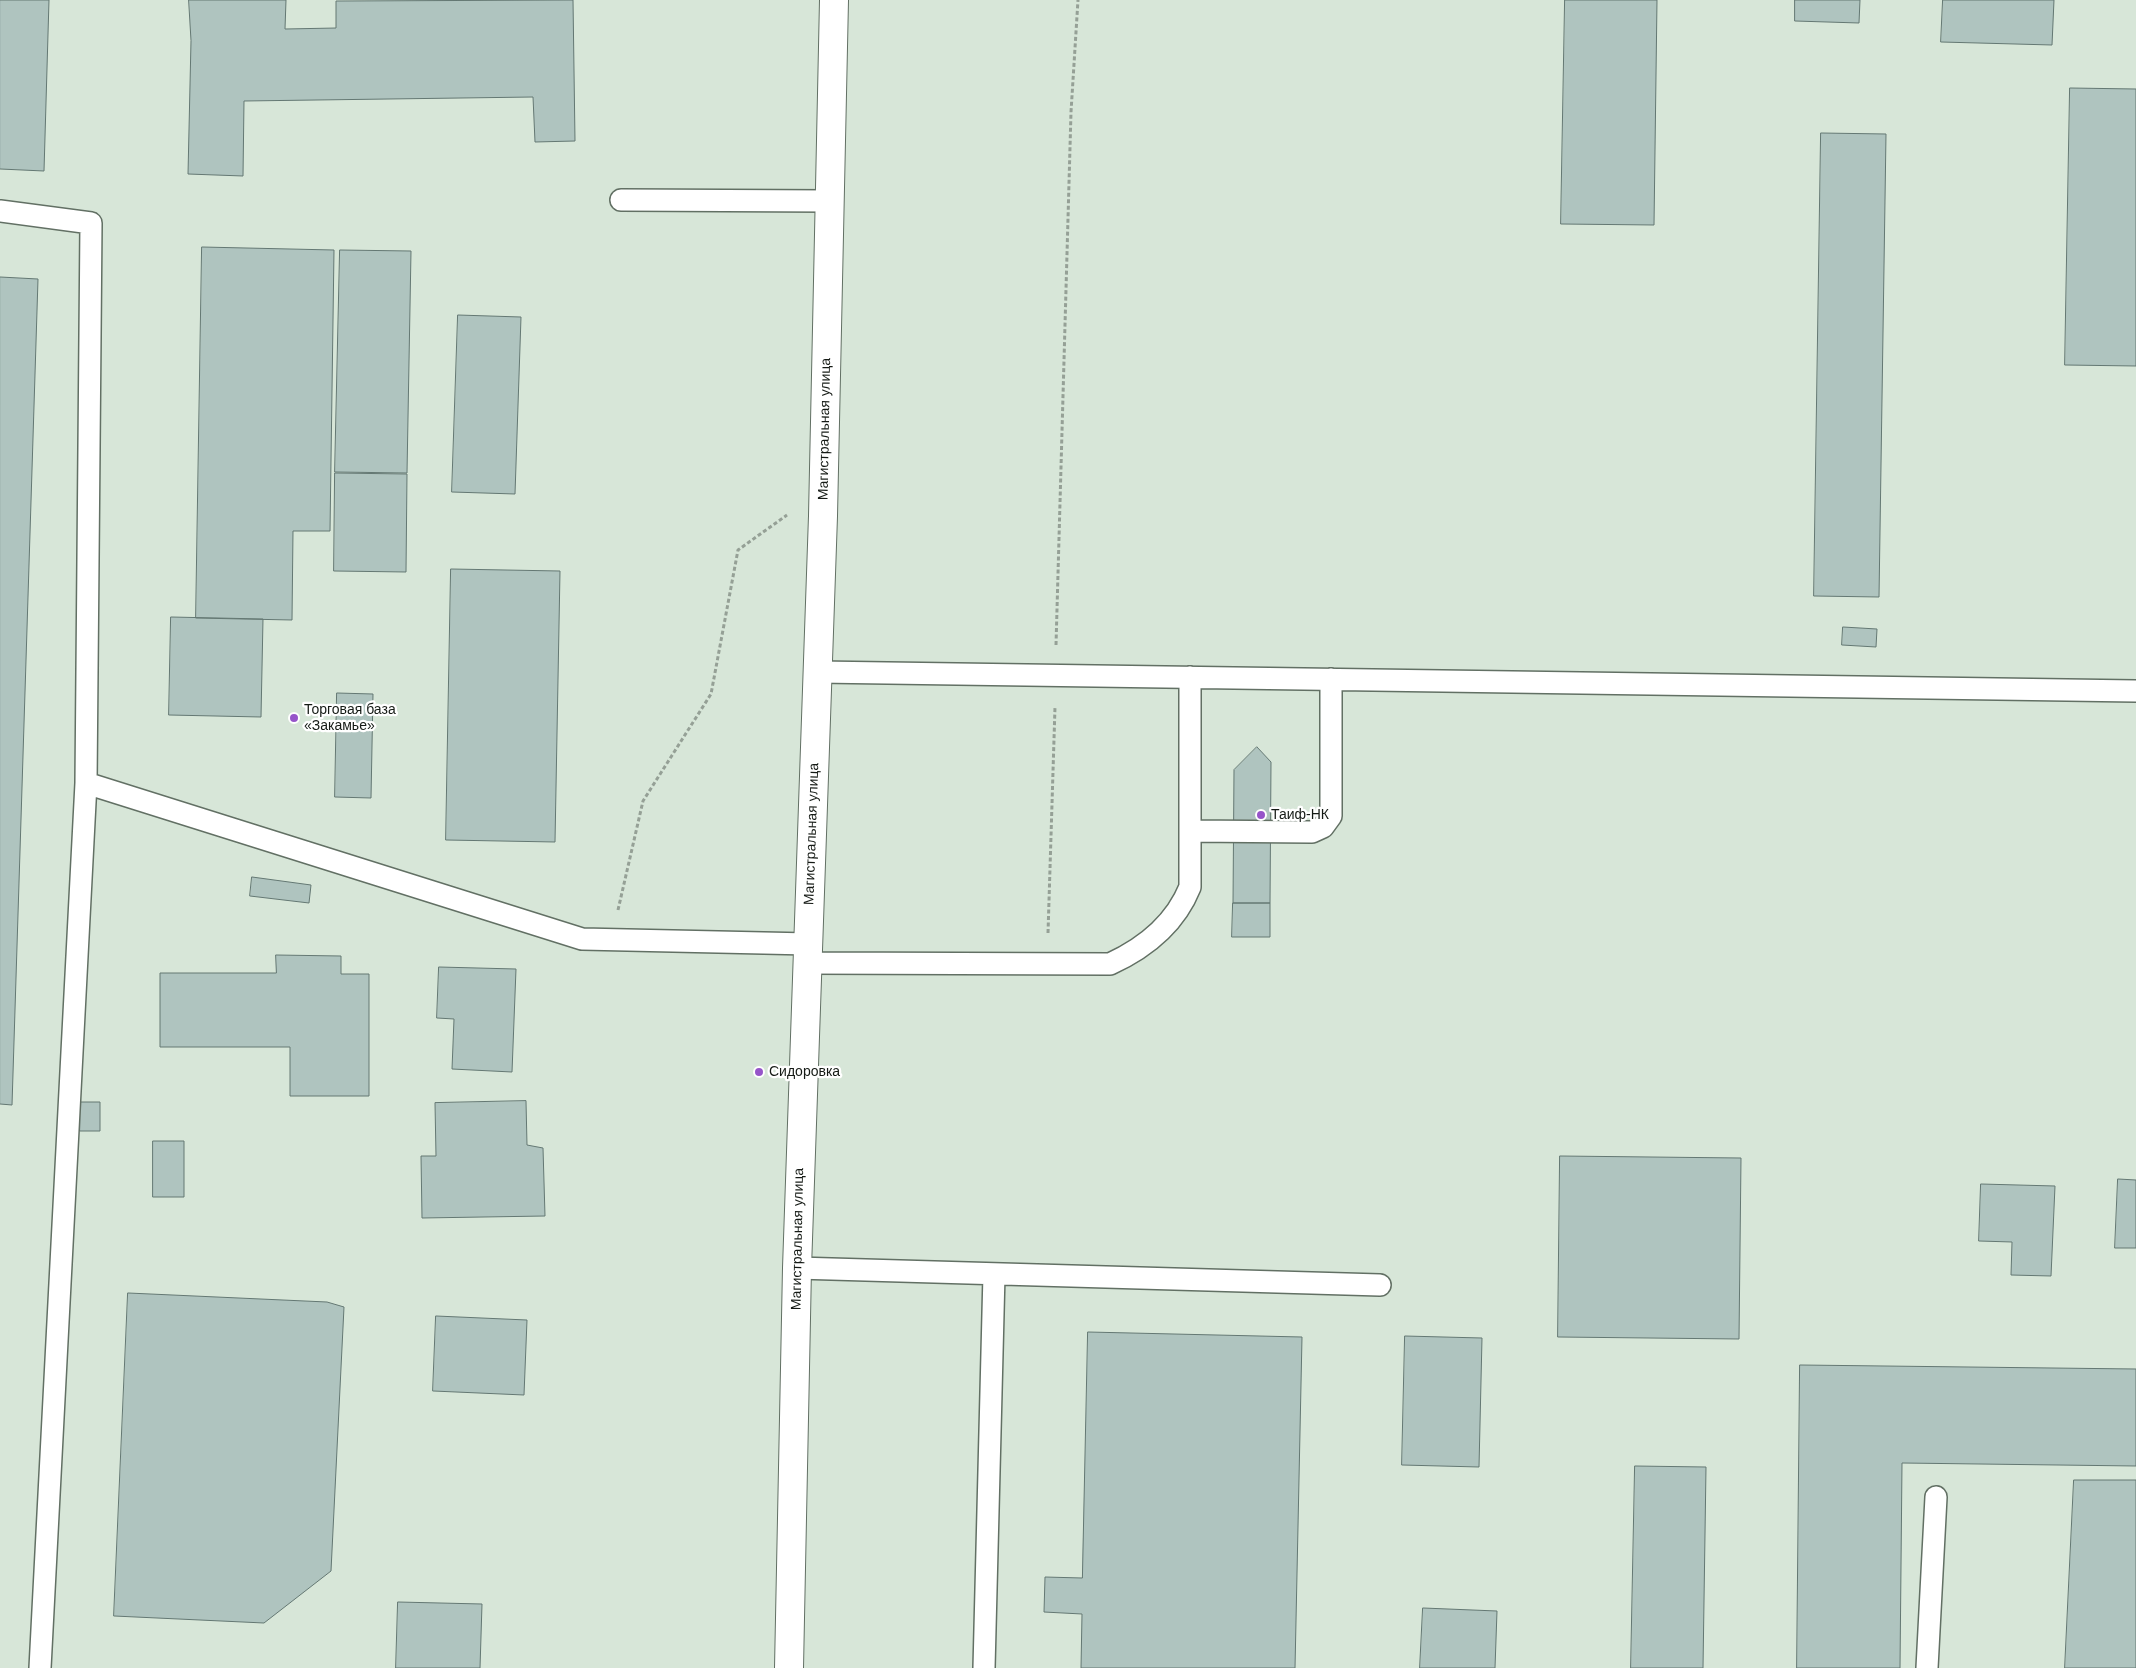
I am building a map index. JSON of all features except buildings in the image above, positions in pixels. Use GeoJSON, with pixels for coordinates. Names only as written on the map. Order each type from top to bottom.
{"type":"FeatureCollection","features":[{"type":"Feature","properties":{"kind":"main road","name":"Магистральная улица"},"geometry":{"type":"LineString","coordinates":[[789,1668],[797,1268],[818,672],[834,0]]}},
{"type":"Feature","properties":{"kind":"lane"},"geometry":{"type":"LineString","coordinates":[[620,200],[830,201]]}},
{"type":"Feature","properties":{"kind":"lane"},"geometry":{"type":"LineString","coordinates":[[0,211],[90,223],[86,783],[40,1668]]}},
{"type":"Feature","properties":{"kind":"lane"},"geometry":{"type":"LineString","coordinates":[[818,672],[2136,691]]}},
{"type":"Feature","properties":{"kind":"lane"},"geometry":{"type":"LineString","coordinates":[[86,783],[582,939],[611,939],[808,953],[1110,964],[1142,947],[1154,937],[1174,916],[1190,887],[1190,677]]}},
{"type":"Feature","properties":{"kind":"lane"},"geometry":{"type":"LineString","coordinates":[[1190,831],[1312,832],[1322,827],[1331,816],[1331,679]]}},
{"type":"Feature","properties":{"kind":"lane"},"geometry":{"type":"LineString","coordinates":[[797,1268],[1380,1285]]}},
{"type":"Feature","properties":{"kind":"lane"},"geometry":{"type":"LineString","coordinates":[[984,1668],[994,1274]]}},
{"type":"Feature","properties":{"kind":"lane"},"geometry":{"type":"LineString","coordinates":[[1926,1668],[1936,1497]]}},
{"type":"Feature","properties":{"kind":"path"},"geometry":{"type":"LineString","coordinates":[[1047,963],[1071,112],[1078,0]]}},
{"type":"Feature","properties":{"kind":"path"},"geometry":{"type":"LineString","coordinates":[[611,939],[643,801],[711,694],[738,550],[787,515]]}},
{"type":"Feature","properties":{"kind":"place","name":"Торговая база «Закамье»"},"geometry":{"type":"Point","coordinates":[294,718]}},
{"type":"Feature","properties":{"kind":"place","name":"Таиф-НК"},"geometry":{"type":"Point","coordinates":[1261,815]}},
{"type":"Feature","properties":{"kind":"place","name":"Сидоровка"},"geometry":{"type":"Point","coordinates":[759,1072]}}]}
